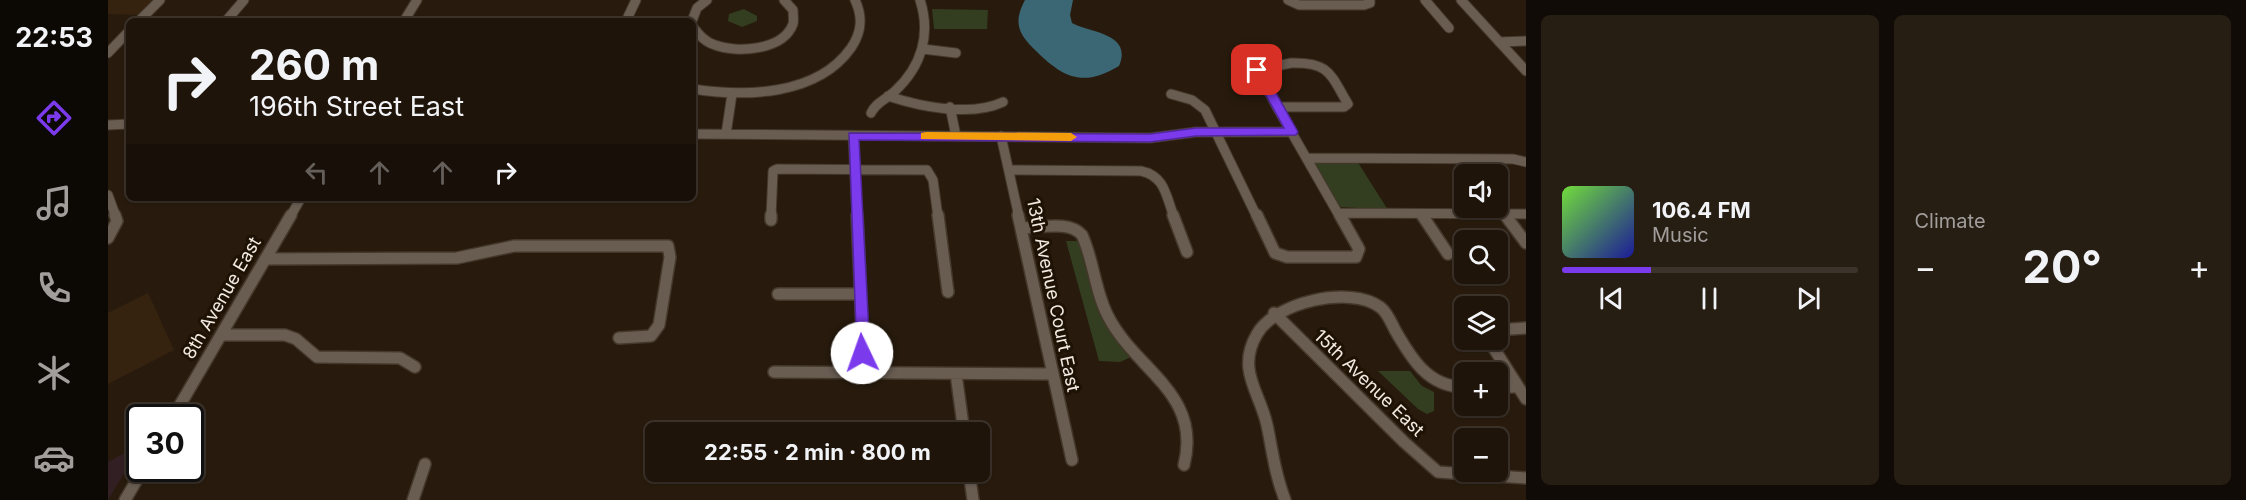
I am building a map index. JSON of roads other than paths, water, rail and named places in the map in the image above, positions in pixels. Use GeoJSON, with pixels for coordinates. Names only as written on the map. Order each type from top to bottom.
{"type":"FeatureCollection","features":[{"type":"Feature","properties":{"kind":"street"},"geometry":{"type":"LineString","coordinates":[[142,18],[159,0]]}},
{"type":"Feature","properties":{"kind":"street"},"geometry":{"type":"LineString","coordinates":[[229,18],[244,0]]}},
{"type":"Feature","properties":{"kind":"street"},"geometry":{"type":"LineString","coordinates":[[406,18],[417,0]]}},
{"type":"Feature","properties":{"kind":"street"},"geometry":{"type":"LineString","coordinates":[[627,18],[636,0]]}},
{"type":"Feature","properties":{"kind":"street"},"geometry":{"type":"LineString","coordinates":[[693,18],[697,8],[707,0]]}},
{"type":"Feature","properties":{"kind":"street"},"geometry":{"type":"LineString","coordinates":[[696,31],[703,39],[723,47],[747,49],[763,46],[783,37],[794,24],[793,10],[784,0]]}},
{"type":"Feature","properties":{"kind":"street"},"geometry":{"type":"LineString","coordinates":[[696,89],[732,94],[763,92],[793,85],[819,75],[840,61],[854,45],[861,29],[860,12],[855,0]]}},
{"type":"Feature","properties":{"kind":"street"},"geometry":{"type":"LineString","coordinates":[[871,113],[876,104],[905,80],[923,49],[927,28],[920,0]]}},
{"type":"Feature","properties":{"kind":"street"},"geometry":{"type":"LineString","coordinates":[[1425,0],[1449,28]]}},
{"type":"Feature","properties":{"kind":"street"},"geometry":{"type":"LineString","coordinates":[[1461,0],[1526,71]]}},
{"type":"Feature","properties":{"kind":"street"},"geometry":{"type":"LineString","coordinates":[[1290,2],[1370,2]]}},
{"type":"Feature","properties":{"kind":"street"},"geometry":{"type":"LineString","coordinates":[[108,53],[126,34]]}},
{"type":"Feature","properties":{"kind":"street"},"geometry":{"type":"LineString","coordinates":[[1499,42],[1526,41]]}},
{"type":"Feature","properties":{"kind":"street"},"geometry":{"type":"LineString","coordinates":[[923,49],[956,53]]}},
{"type":"Feature","properties":{"kind":"street"},"geometry":{"type":"LineString","coordinates":[[1172,94],[1187,98],[1199,105],[1215,132],[1275,253],[1287,257],[1350,258],[1358,255],[1359,249],[1277,107],[1258,70],[1274,64],[1321,66],[1328,72],[1348,105],[1277,107]]}},
{"type":"Feature","properties":{"kind":"street"},"geometry":{"type":"LineString","coordinates":[[726,134],[732,94]]}},
{"type":"Feature","properties":{"kind":"street"},"geometry":{"type":"LineString","coordinates":[[888,96],[905,102],[950,107],[994,106],[1003,102]]}},
{"type":"Feature","properties":{"kind":"street"},"geometry":{"type":"LineString","coordinates":[[950,107],[956,136]]}},
{"type":"Feature","properties":{"kind":"street"},"geometry":{"type":"LineString","coordinates":[[108,125],[126,124]]}},
{"type":"Feature","properties":{"kind":"street"},"geometry":{"type":"LineString","coordinates":[[696,134],[1150,138],[1215,132],[1292,132]]}},
{"type":"Feature","properties":{"kind":"street"},"geometry":{"type":"LineString","coordinates":[[853,136],[864,373]]}},
{"type":"Feature","properties":{"kind":"street","name":"13th Avenue Court East"},"geometry":{"type":"LineString","coordinates":[[1001,136],[1072,460]]}},
{"type":"Feature","properties":{"kind":"street"},"geometry":{"type":"LineString","coordinates":[[1307,158],[1514,159],[1525,162]]}},
{"type":"Feature","properties":{"kind":"street"},"geometry":{"type":"LineString","coordinates":[[771,220],[773,171],[782,168],[924,169],[931,173],[948,292]]}},
{"type":"Feature","properties":{"kind":"street"},"geometry":{"type":"LineString","coordinates":[[1009,170],[1141,171],[1154,174],[1160,181],[1188,252]]}},
{"type":"Feature","properties":{"kind":"street"},"geometry":{"type":"LineString","coordinates":[[108,195],[117,221],[109,236]]}},
{"type":"Feature","properties":{"kind":"street","name":"8th Avenue East"},"geometry":{"type":"LineString","coordinates":[[181,404],[299,201]]}},
{"type":"Feature","properties":{"kind":"street"},"geometry":{"type":"LineString","coordinates":[[1339,213],[1454,214]]}},
{"type":"Feature","properties":{"kind":"street"},"geometry":{"type":"LineString","coordinates":[[1421,214],[1448,254]]}},
{"type":"Feature","properties":{"kind":"street"},"geometry":{"type":"LineString","coordinates":[[1508,214],[1526,214]]}},
{"type":"Feature","properties":{"kind":"street"},"geometry":{"type":"LineString","coordinates":[[1507,218],[1526,243]]}},
{"type":"Feature","properties":{"kind":"street"},"geometry":{"type":"LineString","coordinates":[[1023,228],[1077,230],[1085,241],[1108,316],[1118,334],[1166,390],[1183,416],[1189,436],[1184,465]]}},
{"type":"Feature","properties":{"kind":"street"},"geometry":{"type":"LineString","coordinates":[[265,259],[457,258],[514,246],[668,246],[670,257],[659,325],[651,336],[619,338]]}},
{"type":"Feature","properties":{"kind":"street"},"geometry":{"type":"LineString","coordinates":[[778,294],[859,294]]}},
{"type":"Feature","properties":{"kind":"street"},"geometry":{"type":"LineString","coordinates":[[1285,500],[1272,463],[1266,420],[1252,387],[1248,356],[1250,345],[1258,329],[1274,314],[1298,303],[1323,300],[1364,301],[1381,307],[1416,361],[1441,385],[1454,386]]}},
{"type":"Feature","properties":{"kind":"street","name":"15th Avenue East"},"geometry":{"type":"LineString","coordinates":[[1274,314],[1426,463],[1443,473],[1526,478]]}},
{"type":"Feature","properties":{"kind":"street"},"geometry":{"type":"LineString","coordinates":[[1508,329],[1526,328]]}},
{"type":"Feature","properties":{"kind":"street"},"geometry":{"type":"LineString","coordinates":[[221,335],[290,336],[317,357],[400,358],[415,367]]}},
{"type":"Feature","properties":{"kind":"street"},"geometry":{"type":"LineString","coordinates":[[1495,350],[1526,399]]}},
{"type":"Feature","properties":{"kind":"street"},"geometry":{"type":"LineString","coordinates":[[774,372],[1053,374]]}},
{"type":"Feature","properties":{"kind":"street"},"geometry":{"type":"LineString","coordinates":[[956,374],[963,422]]}},
{"type":"Feature","properties":{"kind":"street"},"geometry":{"type":"LineString","coordinates":[[1508,387],[1518,387]]}},
{"type":"Feature","properties":{"kind":"street"},"geometry":{"type":"LineString","coordinates":[[413,500],[425,464]]}},
{"type":"Feature","properties":{"kind":"street"},"geometry":{"type":"LineString","coordinates":[[125,500],[136,482]]}},
{"type":"Feature","properties":{"kind":"street"},"geometry":{"type":"LineString","coordinates":[[971,482],[973,500]]}},
{"type":"Feature","properties":{"kind":"water"},"geometry":{"type":"Polygon","coordinates":[[[1025,0],[1073,0],[1070,15],[1072,23],[1115,41],[1122,55],[1119,66],[1106,73],[1082,78],[1062,72],[1053,66],[1023,37],[1018,20],[1025,0]]]}}]}
